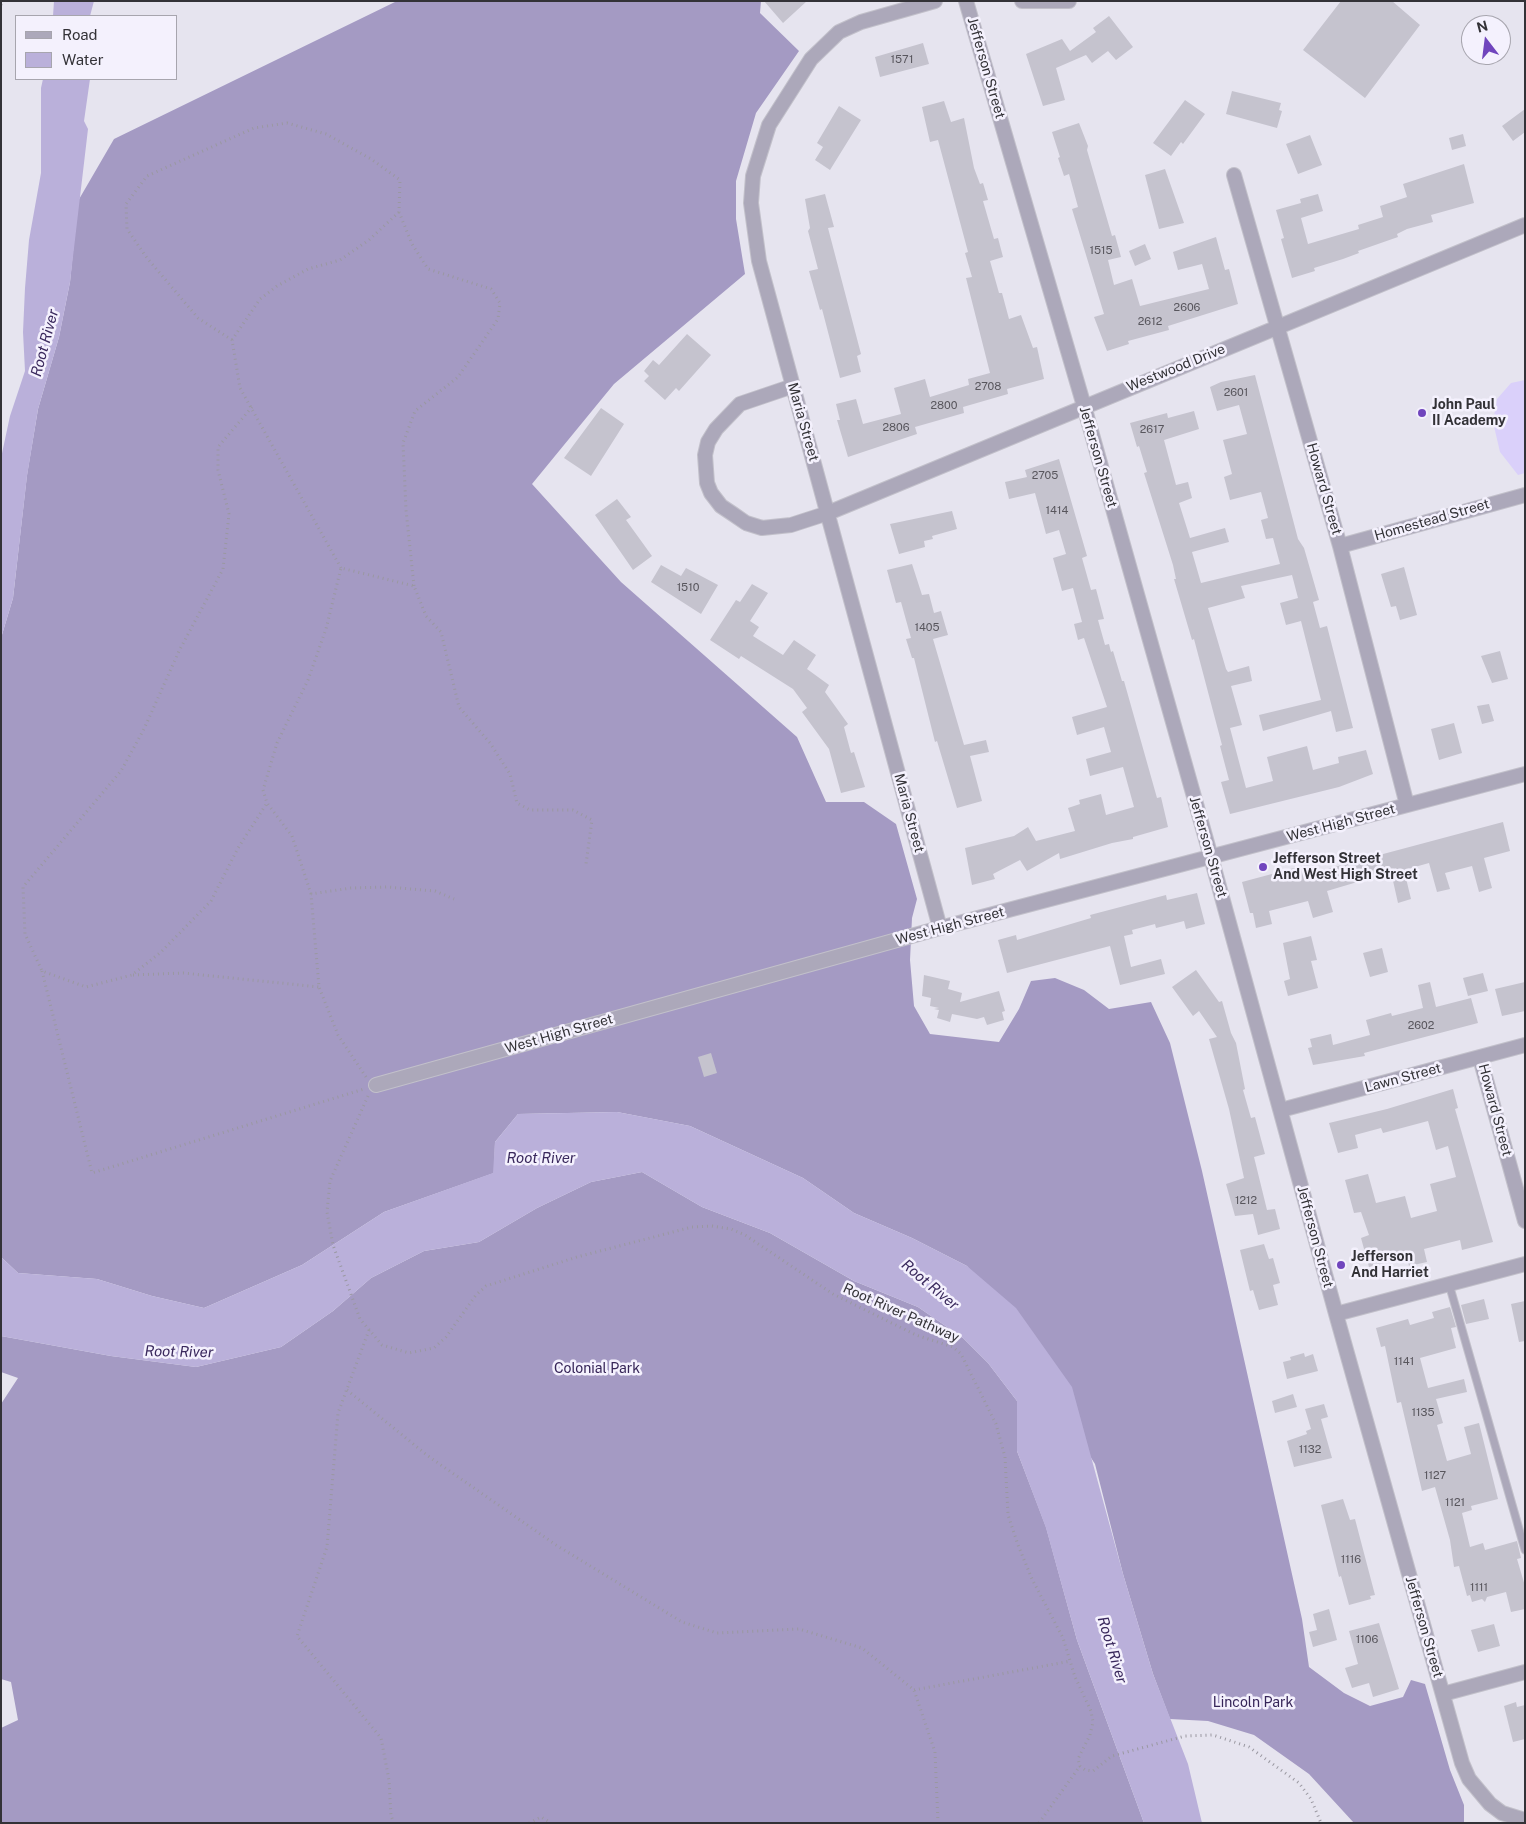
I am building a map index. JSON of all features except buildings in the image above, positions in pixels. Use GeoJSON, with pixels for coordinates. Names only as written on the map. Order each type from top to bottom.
{"type":"FeatureCollection","features":[{"type":"Feature","properties":{"kind":"street","name":"Maria Street"},"geometry":{"type":"LineString","coordinates":[[935,1],[861,22],[840,32],[811,60],[769,125],[759,151],[753,176],[751,202],[758,261],[940,928]]}},
{"type":"Feature","properties":{"kind":"street","name":"Jefferson Street"},"geometry":{"type":"LineString","coordinates":[[966,1],[1084,406],[1212,857],[1336,1314],[1462,1763],[1469,1779],[1490,1804],[1502,1813],[1525,1820]]}},
{"type":"Feature","properties":{"kind":"street"},"geometry":{"type":"LineString","coordinates":[[1022,1],[1068,1]]}},
{"type":"Feature","properties":{"kind":"street","name":"Howard Street"},"geometry":{"type":"LineString","coordinates":[[1234,175],[1340,546],[1407,805]]}},
{"type":"Feature","properties":{"kind":"street","name":"Westwood Drive"},"geometry":{"type":"LineString","coordinates":[[793,386],[740,404],[727,416],[708,442],[705,455],[707,483],[721,506],[746,523],[762,528],[791,525],[828,513],[1525,224]]}},
{"type":"Feature","properties":{"kind":"street","name":"Homestead Street"},"geometry":{"type":"LineString","coordinates":[[1340,546],[1525,495]]}},
{"type":"Feature","properties":{"kind":"street","name":"West High Street"},"geometry":{"type":"LineString","coordinates":[[376,1085],[940,928],[1525,774]]}},
{"type":"Feature","properties":{"kind":"street","name":"Lawn Street"},"geometry":{"type":"LineString","coordinates":[[1281,1110],[1525,1045]]}},
{"type":"Feature","properties":{"kind":"street","name":"Howard Street"},"geometry":{"type":"LineString","coordinates":[[1480,1058],[1525,1221]]}},
{"type":"Feature","properties":{"kind":"street"},"geometry":{"type":"LineString","coordinates":[[1336,1314],[1525,1264]]}},
{"type":"Feature","properties":{"kind":"street"},"geometry":{"type":"LineString","coordinates":[[1443,1694],[1525,1672]]}},
{"type":"Feature","properties":{"kind":"lane"},"geometry":{"type":"LineString","coordinates":[[1449,1284],[1525,1550]]}},
{"type":"Feature","properties":{"kind":"path"},"geometry":{"type":"LineString","coordinates":[[1,5],[2,1]]}},
{"type":"Feature","properties":{"kind":"path"},"geometry":{"type":"LineString","coordinates":[[232,340],[198,318],[147,258],[127,229],[126,204],[147,176],[254,128],[287,124],[326,134],[371,159],[400,180],[399,212],[412,244],[428,270],[491,288],[500,303],[498,319],[458,377],[415,411],[403,443],[406,510],[414,586],[426,616],[442,632],[459,707],[490,743],[510,774],[517,803],[530,810],[573,810],[592,820],[586,864]]}},
{"type":"Feature","properties":{"kind":"path"},"geometry":{"type":"LineString","coordinates":[[376,1085],[362,1073],[338,1035],[319,987],[311,894],[292,836],[266,803],[263,790],[277,743],[308,680],[326,629],[341,568],[240,388],[232,340],[260,299],[276,286],[308,269],[340,260],[369,240],[399,212]]}},
{"type":"Feature","properties":{"kind":"path"},"geometry":{"type":"LineString","coordinates":[[252,408],[218,447],[218,470],[229,514],[223,569],[179,651],[144,729],[121,771],[23,887],[25,934],[42,971],[92,1173],[376,1085]]}},
{"type":"Feature","properties":{"kind":"path"},"geometry":{"type":"LineString","coordinates":[[341,568],[414,586]]}},
{"type":"Feature","properties":{"kind":"path"},"geometry":{"type":"LineString","coordinates":[[132,976],[161,952],[211,901],[238,848],[266,803]]}},
{"type":"Feature","properties":{"kind":"path"},"geometry":{"type":"LineString","coordinates":[[311,894],[350,888],[387,887],[436,891],[454,899]]}},
{"type":"Feature","properties":{"kind":"path"},"geometry":{"type":"LineString","coordinates":[[42,971],[86,987],[132,976],[183,973],[319,987]]}},
{"type":"Feature","properties":{"kind":"path","name":"Root River Pathway"},"geometry":{"type":"LineString","coordinates":[[376,1085],[366,1099],[330,1181],[327,1212],[333,1245],[360,1319],[382,1345],[393,1350],[409,1353],[422,1352],[440,1344],[476,1295],[486,1286],[577,1257],[692,1226],[712,1226],[745,1235],[833,1294],[916,1335],[953,1346],[961,1354],[996,1424],[1005,1457],[1008,1515],[1032,1579],[1054,1616],[1071,1661],[1075,1678],[1091,1710],[1093,1722],[1090,1735],[1078,1759],[1080,1766]]}},
{"type":"Feature","properties":{"kind":"path"},"geometry":{"type":"LineString","coordinates":[[369,1330],[338,1413],[327,1547],[297,1636],[381,1738],[389,1780],[391,1816],[394,1823]]}},
{"type":"Feature","properties":{"kind":"path"},"geometry":{"type":"LineString","coordinates":[[347,1390],[428,1456],[556,1545],[682,1622],[717,1633],[799,1629],[862,1648],[914,1690],[935,1752],[938,1823]]}},
{"type":"Feature","properties":{"kind":"path"},"geometry":{"type":"LineString","coordinates":[[914,1690],[1071,1661]]}},
{"type":"Feature","properties":{"kind":"path"},"geometry":{"type":"LineString","coordinates":[[1039,1823],[1080,1766],[1085,1770],[1093,1771],[1112,1756],[1184,1736],[1213,1735],[1249,1748],[1307,1791],[1321,1823]]}},
{"type":"Feature","properties":{"kind":"path"},"geometry":{"type":"LineString","coordinates":[[529,1823],[541,1816],[551,1823]]}},
{"type":"Feature","properties":{"kind":"shaded area"},"geometry":{"type":"Polygon","coordinates":[[[1525,380],[1525,473],[1518,475],[1500,452],[1493,422],[1497,399],[1511,383],[1525,380]]]}},
{"type":"Feature","properties":{"kind":"green space","name":"Colonial Park"},"geometry":{"type":"Polygon","coordinates":[[[397,1],[761,1],[760,13],[799,51],[756,113],[736,181],[736,219],[745,274],[614,384],[532,484],[621,582],[797,737],[826,802],[864,802],[896,824],[917,899],[912,918],[910,960],[914,1006],[930,1034],[999,1042],[1019,1009],[1031,981],[1055,978],[1084,990],[1109,1009],[1151,1002],[1170,1043],[1202,1171],[1302,1619],[1309,1667],[1344,1693],[1370,1706],[1403,1697],[1411,1680],[1425,1684],[1450,1770],[1464,1805],[1464,1823],[1354,1823],[1309,1774],[1254,1735],[1208,1721],[1170,1719],[1153,1674],[1123,1574],[1095,1464],[967,1266],[912,1238],[854,1213],[803,1178],[690,1126],[617,1112],[518,1114],[495,1142],[494,1173],[384,1212],[302,1265],[204,1308],[152,1296],[97,1279],[18,1273],[1,1257],[1,638],[13,598],[27,475],[38,409],[59,337],[70,282],[78,201],[114,139],[397,1]]]}},
{"type":"Feature","properties":{"kind":"green space"},"geometry":{"type":"Polygon","coordinates":[[[642,1172],[702,1207],[770,1233],[854,1281],[918,1307],[963,1338],[988,1363],[1017,1401],[1017,1451],[1046,1527],[1077,1640],[1144,1823],[1,1823],[1,1728],[18,1720],[11,1682],[1,1679],[1,1404],[18,1378],[1,1372],[1,1336],[111,1356],[196,1367],[281,1347],[333,1311],[371,1278],[424,1251],[479,1242],[537,1208],[591,1182],[642,1172]]]}},
{"type":"Feature","properties":{"kind":"water"},"geometry":{"type":"Polygon","coordinates":[[[54,1],[94,1],[90,15],[53,15],[54,1]]]}},
{"type":"Feature","properties":{"kind":"water","name":"Root River"},"geometry":{"type":"Polygon","coordinates":[[[43,80],[90,80],[84,121],[88,129],[70,282],[59,337],[38,409],[27,476],[13,598],[1,638],[1,458],[10,416],[25,371],[23,332],[25,288],[29,240],[41,173],[41,88],[43,80]]]}},
{"type":"Feature","properties":{"kind":"water","name":"Root River"},"geometry":{"type":"Polygon","coordinates":[[[617,1112],[690,1126],[803,1178],[854,1213],[912,1238],[967,1266],[1016,1308],[1072,1387],[1123,1574],[1153,1674],[1188,1764],[1202,1823],[1144,1823],[1077,1640],[1046,1528],[1017,1451],[1017,1401],[988,1363],[963,1338],[918,1307],[854,1281],[770,1233],[702,1207],[642,1172],[591,1182],[537,1208],[479,1242],[424,1251],[371,1278],[333,1311],[281,1347],[196,1367],[111,1356],[1,1336],[1,1257],[18,1273],[97,1279],[152,1296],[204,1308],[302,1265],[384,1212],[493,1173],[495,1142],[518,1114],[617,1112]]]}},
{"type":"Feature","properties":{"kind":"place","name":"John Paul II Academy"},"geometry":{"type":"Point","coordinates":[1422,413]}},
{"type":"Feature","properties":{"kind":"place","name":"Jefferson Street And West High Street"},"geometry":{"type":"Point","coordinates":[1263,867]}},
{"type":"Feature","properties":{"kind":"place","name":"Jefferson And Harriet"},"geometry":{"type":"Point","coordinates":[1341,1265]}},
{"type":"Feature","properties":{"kind":"park label","name":"Lincoln Park"},"geometry":{"type":"Point","coordinates":[1253,1703]}}]}
